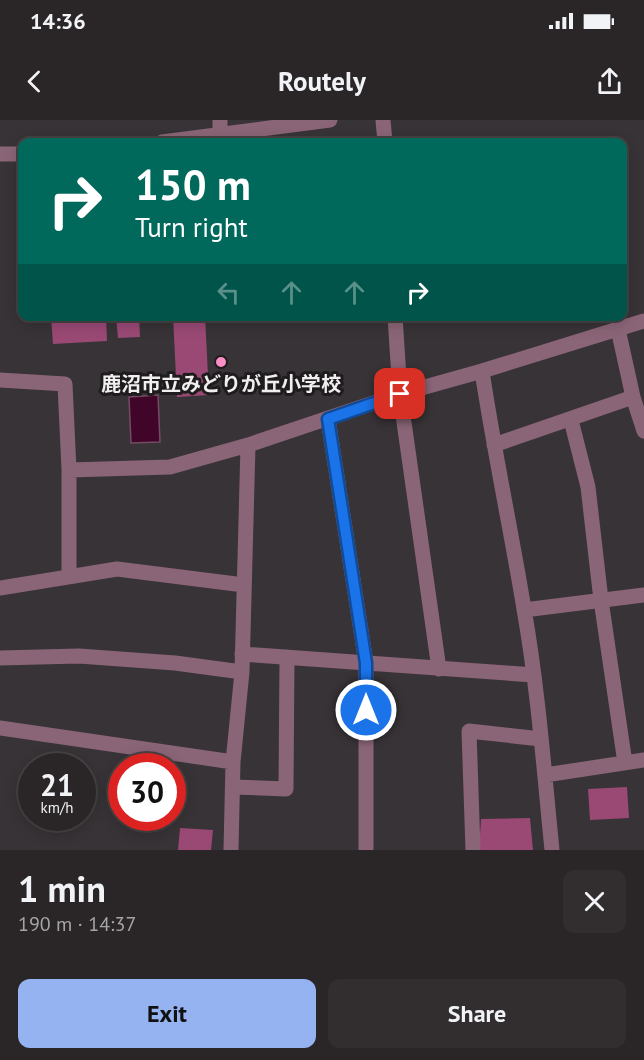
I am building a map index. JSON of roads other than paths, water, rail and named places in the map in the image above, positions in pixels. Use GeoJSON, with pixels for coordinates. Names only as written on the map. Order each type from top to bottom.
{"type":"FeatureCollection","features":[{"type":"Feature","properties":{"kind":"street"},"geometry":{"type":"LineString","coordinates":[[179,138],[220,128],[330,120]]}},
{"type":"Feature","properties":{"kind":"street"},"geometry":{"type":"LineString","coordinates":[[383,120],[385,138]]}},
{"type":"Feature","properties":{"kind":"street"},"geometry":{"type":"LineString","coordinates":[[0,154],[18,154]]}},
{"type":"Feature","properties":{"kind":"street"},"geometry":{"type":"LineString","coordinates":[[395,321],[400,394],[439,669]]}},
{"type":"Feature","properties":{"kind":"street"},"geometry":{"type":"LineString","coordinates":[[69,470],[170,467],[248,445],[400,394],[644,321]]}},
{"type":"Feature","properties":{"kind":"street"},"geometry":{"type":"LineString","coordinates":[[618,329],[633,397],[644,431]]}},
{"type":"Feature","properties":{"kind":"street"},"geometry":{"type":"LineString","coordinates":[[482,371],[525,610],[552,850]]}},
{"type":"Feature","properties":{"kind":"street"},"geometry":{"type":"LineString","coordinates":[[0,380],[65,384],[69,470],[69,577]]}},
{"type":"Feature","properties":{"kind":"street"},"geometry":{"type":"LineString","coordinates":[[494,445],[633,397]]}},
{"type":"Feature","properties":{"kind":"street"},"geometry":{"type":"LineString","coordinates":[[328,419],[366,663],[366,850]]}},
{"type":"Feature","properties":{"kind":"street"},"geometry":{"type":"LineString","coordinates":[[571,420],[588,487],[600,600],[625,763]]}},
{"type":"Feature","properties":{"kind":"street"},"geometry":{"type":"LineString","coordinates":[[231,850],[233,762],[242,672],[248,445]]}},
{"type":"Feature","properties":{"kind":"street"},"geometry":{"type":"LineString","coordinates":[[0,588],[117,569],[244,585]]}},
{"type":"Feature","properties":{"kind":"street"},"geometry":{"type":"LineString","coordinates":[[525,610],[644,595]]}},
{"type":"Feature","properties":{"kind":"street"},"geometry":{"type":"LineString","coordinates":[[242,654],[534,675]]}},
{"type":"Feature","properties":{"kind":"street"},"geometry":{"type":"LineString","coordinates":[[0,658],[79,656],[175,663],[242,672]]}},
{"type":"Feature","properties":{"kind":"street"},"geometry":{"type":"LineString","coordinates":[[233,787],[286,789],[287,657]]}},
{"type":"Feature","properties":{"kind":"street"},"geometry":{"type":"LineString","coordinates":[[0,728],[233,762]]}},
{"type":"Feature","properties":{"kind":"street"},"geometry":{"type":"LineString","coordinates":[[473,850],[469,731],[541,739]]}},
{"type":"Feature","properties":{"kind":"street"},"geometry":{"type":"LineString","coordinates":[[545,775],[644,760]]}},
{"type":"Feature","properties":{"kind":"place","name":"鹿沼市立みどりが丘小学校"},"geometry":{"type":"Point","coordinates":[221,362]}}]}
